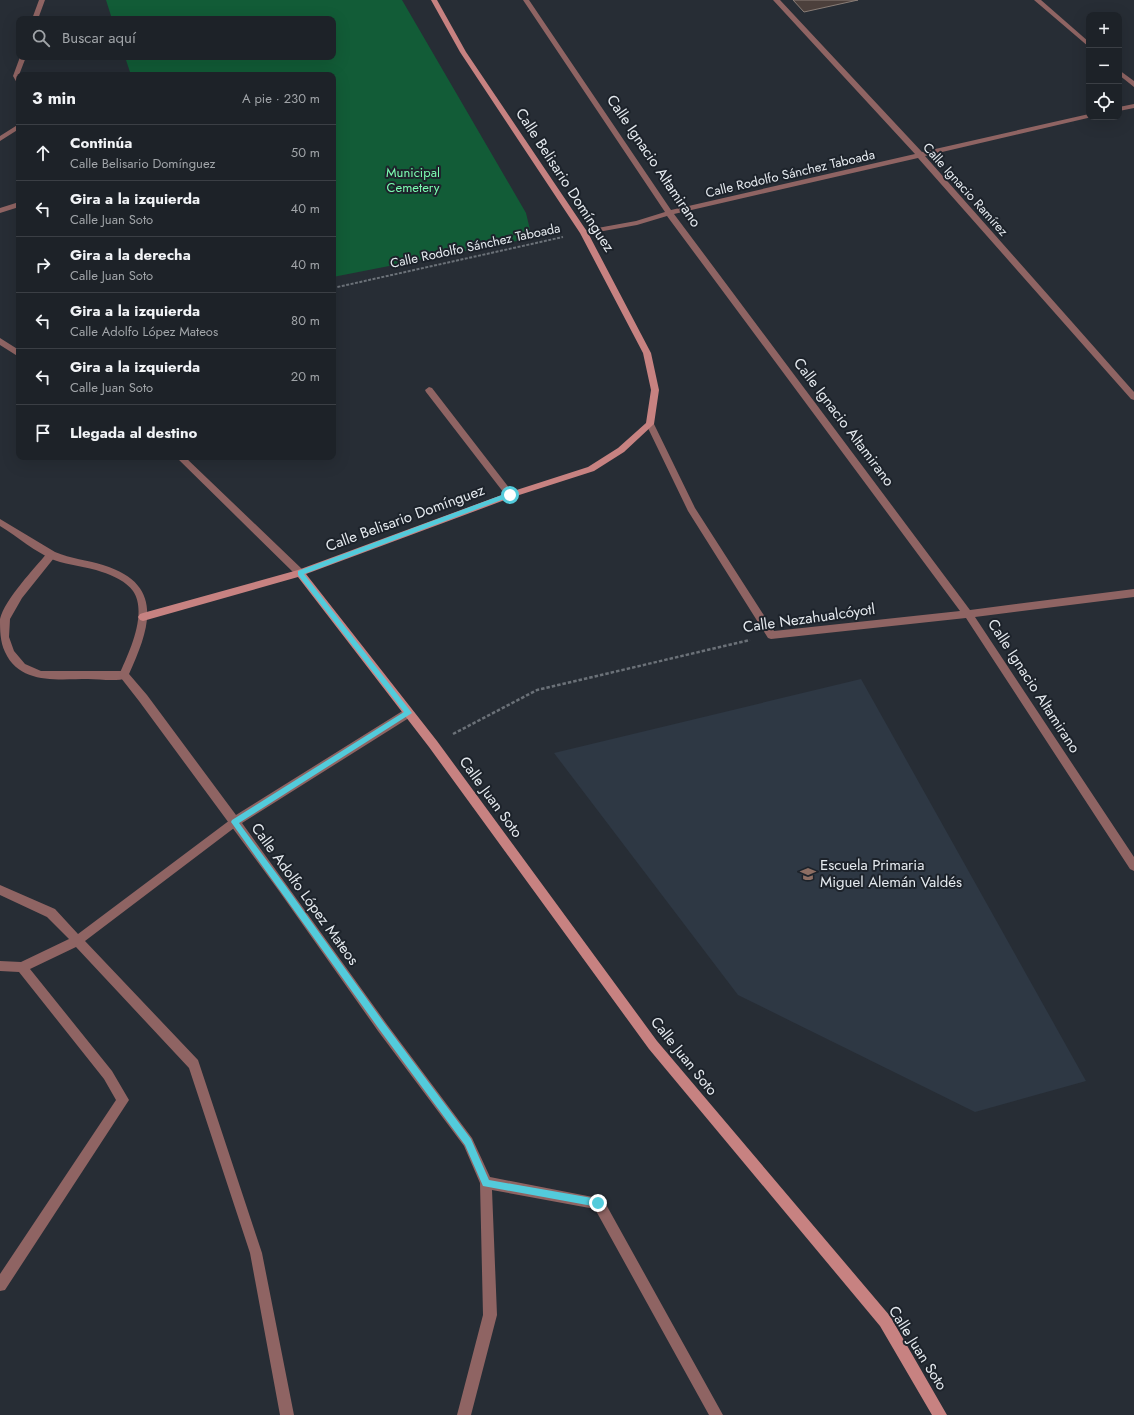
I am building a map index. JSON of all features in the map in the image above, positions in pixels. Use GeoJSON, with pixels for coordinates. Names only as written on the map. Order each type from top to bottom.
{"type":"FeatureCollection","features":[{"type":"Feature","properties":{"kind":"street"},"geometry":{"type":"LineString","coordinates":[[37,16],[42,0]]}},
{"type":"Feature","properties":{"kind":"street","name":"Calle Belisario Domínguez"},"geometry":{"type":"LineString","coordinates":[[143,617],[300,573],[510,495],[591,469],[621,450],[650,424],[655,390],[647,354],[584,233],[463,52],[434,0]]}},
{"type":"Feature","properties":{"kind":"street","name":"Calle Ignacio Altamirano"},"geometry":{"type":"LineString","coordinates":[[526,0],[669,213],[968,614],[1134,866]]}},
{"type":"Feature","properties":{"kind":"street","name":"Calle Ignacio Ramírez"},"geometry":{"type":"LineString","coordinates":[[776,0],[920,155],[1134,397]]}},
{"type":"Feature","properties":{"kind":"street"},"geometry":{"type":"LineString","coordinates":[[1037,0],[1086,42]]}},
{"type":"Feature","properties":{"kind":"street"},"geometry":{"type":"LineString","coordinates":[[17,72],[22,60]]}},
{"type":"Feature","properties":{"kind":"street"},"geometry":{"type":"LineString","coordinates":[[1122,75],[1134,85]]}},
{"type":"Feature","properties":{"kind":"street"},"geometry":{"type":"LineString","coordinates":[[1122,108],[1134,106]]}},
{"type":"Feature","properties":{"kind":"street","name":"Calle Rodolfo Sánchez Taboada"},"geometry":{"type":"LineString","coordinates":[[584,233],[636,223],[669,213],[1086,117]]}},
{"type":"Feature","properties":{"kind":"street"},"geometry":{"type":"LineString","coordinates":[[0,139],[16,128]]}},
{"type":"Feature","properties":{"kind":"street"},"geometry":{"type":"LineString","coordinates":[[0,211],[16,205]]}},
{"type":"Feature","properties":{"kind":"street"},"geometry":{"type":"LineString","coordinates":[[0,341],[16,352]]}},
{"type":"Feature","properties":{"kind":"street"},"geometry":{"type":"LineString","coordinates":[[429,390],[510,495]]}},
{"type":"Feature","properties":{"kind":"street"},"geometry":{"type":"LineString","coordinates":[[650,424],[691,509],[771,635]]}},
{"type":"Feature","properties":{"kind":"street"},"geometry":{"type":"LineString","coordinates":[[183,460],[300,573]]}},
{"type":"Feature","properties":{"kind":"street"},"geometry":{"type":"LineString","coordinates":[[0,522],[51,555],[81,565],[100,568],[115,573],[135,587],[142,601],[143,617],[134,652],[124,675],[39,675],[24,669],[2,648],[5,619],[12,605],[51,555]]}},
{"type":"Feature","properties":{"kind":"street","name":"Calle Juan Soto"},"geometry":{"type":"LineString","coordinates":[[300,573],[433,744],[653,1045],[885,1321],[940,1415]]}},
{"type":"Feature","properties":{"kind":"street","name":"Calle Nezahualcóyotl"},"geometry":{"type":"LineString","coordinates":[[771,635],[968,614],[1134,593]]}},
{"type":"Feature","properties":{"kind":"street","name":"Calle Adolfo López Mateos"},"geometry":{"type":"LineString","coordinates":[[124,675],[143,698],[283,887],[382,1027],[468,1142],[486,1183],[490,1316],[464,1415]]}},
{"type":"Feature","properties":{"kind":"street"},"geometry":{"type":"LineString","coordinates":[[0,966],[22,967],[77,941],[234,822],[408,713]]}},
{"type":"Feature","properties":{"kind":"street"},"geometry":{"type":"LineString","coordinates":[[0,890],[51,913],[194,1064],[256,1253],[287,1415]]}},
{"type":"Feature","properties":{"kind":"street"},"geometry":{"type":"LineString","coordinates":[[0,1285],[123,1100],[108,1075],[22,967]]}},
{"type":"Feature","properties":{"kind":"street"},"geometry":{"type":"LineString","coordinates":[[486,1183],[598,1203],[716,1415]]}},
{"type":"Feature","properties":{"kind":"path","name":"Calle Rodolfo Sánchez Taboada"},"geometry":{"type":"LineString","coordinates":[[336,287],[584,233]]}},
{"type":"Feature","properties":{"kind":"path","name":"Calle Nezahualcóyotl"},"geometry":{"type":"LineString","coordinates":[[433,744],[537,690],[771,635]]}},
{"type":"Feature","properties":{"kind":"shaded area","name":"Escuela Primaria Miguel Alemán Valdés"},"geometry":{"type":"Polygon","coordinates":[[[861,679],[1086,1081],[975,1112],[738,995],[554,753],[861,679]]]}},
{"type":"Feature","properties":{"kind":"green space","name":"Municipal Cemetery"},"geometry":{"type":"Polygon","coordinates":[[[106,0],[402,0],[526,213],[532,238],[336,276],[336,72],[130,72],[126,60],[336,60],[336,16],[111,16],[106,0]]]}},
{"type":"Feature","properties":{"kind":"building"},"geometry":{"type":"Polygon","coordinates":[[[793,0],[858,0],[804,12],[793,0]]]}},
{"type":"Feature","properties":{"kind":"place","name":"Escuela Primaria Miguel Alemán Valdés"},"geometry":{"type":"Point","coordinates":[808,874]}},
{"type":"Feature","properties":{"kind":"route"},"geometry":{"type":"LineString","coordinates":[[510,495],[300,573],[408,713],[234,822],[283,887],[382,1027],[468,1142],[486,1183],[598,1203]]}}]}
